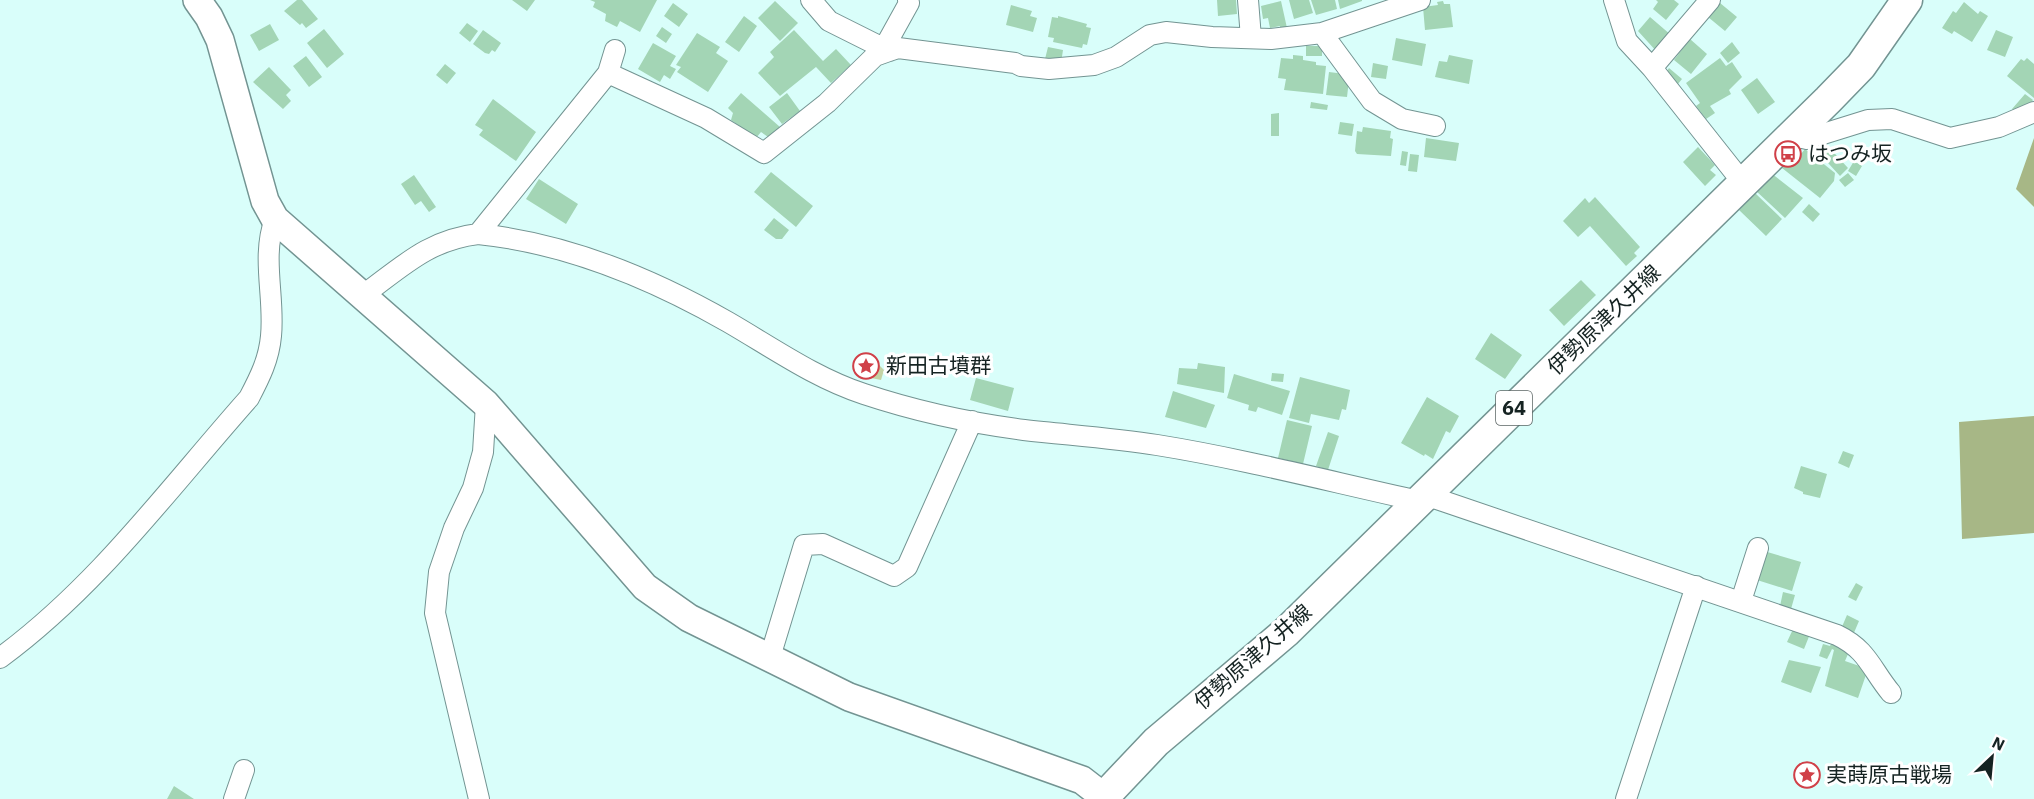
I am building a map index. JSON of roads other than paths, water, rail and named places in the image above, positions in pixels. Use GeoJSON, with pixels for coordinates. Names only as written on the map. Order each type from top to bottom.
{"type":"FeatureCollection","features":[{"type":"Feature","properties":{"kind":"main road","name":"伊勢原津久井線"},"geometry":{"type":"LineString","coordinates":[[1103,798],[1155,742],[1286,632],[1861,66],[1907,0]]}},
{"type":"Feature","properties":{"kind":"street"},"geometry":{"type":"LineString","coordinates":[[197,0],[209,16],[220,40],[265,201],[275,219],[486,404],[645,587],[689,618],[849,697],[1082,780],[1103,798]]}},
{"type":"Feature","properties":{"kind":"street"},"geometry":{"type":"LineString","coordinates":[[811,0],[829,21],[887,49]]}},
{"type":"Feature","properties":{"kind":"street"},"geometry":{"type":"LineString","coordinates":[[887,49],[909,3],[908,0]]}},
{"type":"Feature","properties":{"kind":"street"},"geometry":{"type":"LineString","coordinates":[[1248,0],[1251,38]]}},
{"type":"Feature","properties":{"kind":"street"},"geometry":{"type":"LineString","coordinates":[[608,73],[706,118],[764,153],[827,103],[875,56],[887,49],[898,48],[1030,67],[1064,69],[1094,65],[1116,57],[1150,35],[1166,32],[1212,38],[1271,39],[1322,33],[1373,8],[1420,0]]}},
{"type":"Feature","properties":{"kind":"street"},"geometry":{"type":"LineString","coordinates":[[1614,0],[1628,41],[1743,183]]}},
{"type":"Feature","properties":{"kind":"street"},"geometry":{"type":"LineString","coordinates":[[1652,68],[1698,4]]}},
{"type":"Feature","properties":{"kind":"street"},"geometry":{"type":"LineString","coordinates":[[1322,33],[1372,101],[1402,119],[1435,126]]}},
{"type":"Feature","properties":{"kind":"street"},"geometry":{"type":"LineString","coordinates":[[478,234],[608,73],[615,50]]}},
{"type":"Feature","properties":{"kind":"street"},"geometry":{"type":"LineString","coordinates":[[1790,135],[1807,139],[1868,120],[1892,118],[1950,138],[1999,127],[2034,112]]}},
{"type":"Feature","properties":{"kind":"street"},"geometry":{"type":"LineString","coordinates":[[0,658],[45,624],[104,567],[249,398],[266,365],[271,335],[268,258],[270,232],[275,219]]}},
{"type":"Feature","properties":{"kind":"street"},"geometry":{"type":"LineString","coordinates":[[362,296],[435,244],[454,237],[478,234],[507,237],[596,260],[649,281],[697,304],[837,385],[867,395],[972,421],[1156,445],[1419,501],[1434,498],[1741,601],[1853,643],[1871,661],[1891,693]]}},
{"type":"Feature","properties":{"kind":"street"},"geometry":{"type":"LineString","coordinates":[[479,799],[435,613],[439,572],[454,528],[473,488],[483,452],[486,404]]}},
{"type":"Feature","properties":{"kind":"street"},"geometry":{"type":"LineString","coordinates":[[770,657],[804,545],[823,544],[894,576],[907,567],[972,421]]}},
{"type":"Feature","properties":{"kind":"street"},"geometry":{"type":"LineString","coordinates":[[1741,601],[1758,548]]}},
{"type":"Feature","properties":{"kind":"street"},"geometry":{"type":"LineString","coordinates":[[1626,799],[1696,586]]}},
{"type":"Feature","properties":{"kind":"street"},"geometry":{"type":"LineString","coordinates":[[234,799],[244,770]]}},
{"type":"Feature","properties":{"kind":"place","name":"はつみ坂"},"geometry":{"type":"Point","coordinates":[1788,154]}},
{"type":"Feature","properties":{"kind":"place","name":"新田古墳群"},"geometry":{"type":"Point","coordinates":[866,366]}},
{"type":"Feature","properties":{"kind":"place","name":"実蒔原古戦場"},"geometry":{"type":"Point","coordinates":[1807,775]}}]}
